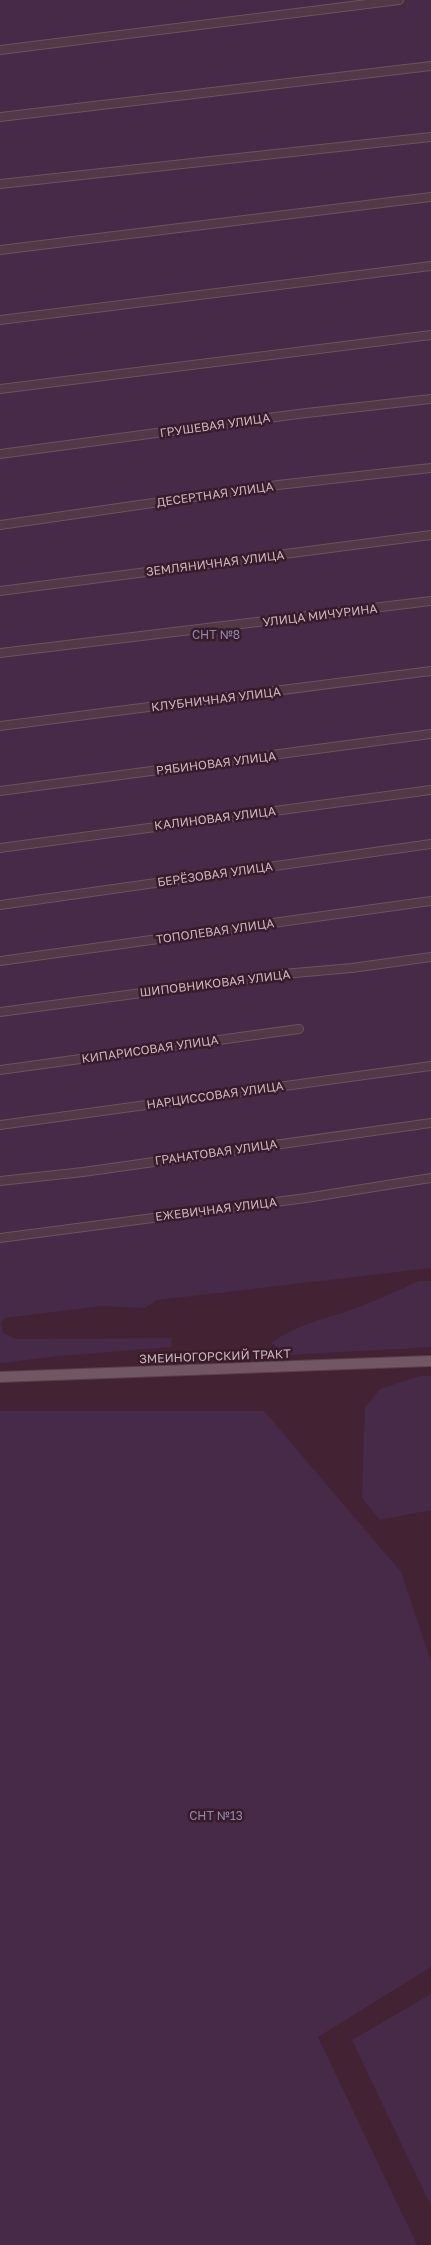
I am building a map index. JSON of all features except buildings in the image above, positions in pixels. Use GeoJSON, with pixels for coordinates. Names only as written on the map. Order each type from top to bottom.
{"type":"FeatureCollection","features":[{"type":"Feature","properties":{"kind":"main road","name":"ЗМЕИНОГОРСКИЙ ТРАКТ"},"geometry":{"type":"LineString","coordinates":[[0,1377],[431,1360]]}},
{"type":"Feature","properties":{"kind":"street"},"geometry":{"type":"LineString","coordinates":[[0,50],[399,0]]}},
{"type":"Feature","properties":{"kind":"street"},"geometry":{"type":"LineString","coordinates":[[0,116],[431,66]]}},
{"type":"Feature","properties":{"kind":"street"},"geometry":{"type":"LineString","coordinates":[[0,184],[431,137]]}},
{"type":"Feature","properties":{"kind":"street"},"geometry":{"type":"LineString","coordinates":[[0,250],[431,197]]}},
{"type":"Feature","properties":{"kind":"street"},"geometry":{"type":"LineString","coordinates":[[0,320],[431,266]]}},
{"type":"Feature","properties":{"kind":"street"},"geometry":{"type":"LineString","coordinates":[[0,389],[431,335]]}},
{"type":"Feature","properties":{"kind":"street","name":"ГРУШЕВАЯ УЛИЦА"},"geometry":{"type":"LineString","coordinates":[[0,454],[298,414],[431,399]]}},
{"type":"Feature","properties":{"kind":"street","name":"ДЕСЕРТНАЯ УЛИЦА"},"geometry":{"type":"LineString","coordinates":[[0,525],[278,485],[431,468]]}},
{"type":"Feature","properties":{"kind":"street","name":"ЗЕМЛЯНИЧНАЯ УЛИЦА"},"geometry":{"type":"LineString","coordinates":[[0,591],[431,535]]}},
{"type":"Feature","properties":{"kind":"street","name":"УЛИЦА МИЧУРИНА"},"geometry":{"type":"LineString","coordinates":[[0,653],[431,601]]}},
{"type":"Feature","properties":{"kind":"street","name":"КЛУБНИЧНАЯ УЛИЦА"},"geometry":{"type":"LineString","coordinates":[[0,726],[431,671]]}},
{"type":"Feature","properties":{"kind":"street","name":"РЯБИНОВАЯ УЛИЦА"},"geometry":{"type":"LineString","coordinates":[[0,791],[431,734]]}},
{"type":"Feature","properties":{"kind":"street","name":"КАЛИНОВАЯ УЛИЦА"},"geometry":{"type":"LineString","coordinates":[[0,848],[431,790]]}},
{"type":"Feature","properties":{"kind":"street","name":"БЕРЁЗОВАЯ УЛИЦА"},"geometry":{"type":"LineString","coordinates":[[0,905],[431,844]]}},
{"type":"Feature","properties":{"kind":"street","name":"ТОПОЛЕВАЯ УЛИЦА"},"geometry":{"type":"LineString","coordinates":[[0,961],[431,901]]}},
{"type":"Feature","properties":{"kind":"street","name":"ШИПОВНИКОВАЯ УЛИЦА"},"geometry":{"type":"LineString","coordinates":[[0,1012],[283,974],[352,968],[431,957]]}},
{"type":"Feature","properties":{"kind":"street","name":"КИПАРИСОВАЯ УЛИЦА"},"geometry":{"type":"LineString","coordinates":[[0,1070],[299,1028]]}},
{"type":"Feature","properties":{"kind":"street","name":"НАРЦИССОВАЯ УЛИЦА"},"geometry":{"type":"LineString","coordinates":[[0,1125],[431,1066]]}},
{"type":"Feature","properties":{"kind":"street","name":"ГРАНАТОВАЯ УЛИЦА"},"geometry":{"type":"LineString","coordinates":[[0,1181],[83,1172],[256,1146],[431,1123]]}},
{"type":"Feature","properties":{"kind":"street","name":"ЕЖЕВИЧНАЯ УЛИЦА"},"geometry":{"type":"LineString","coordinates":[[0,1238],[306,1198],[431,1178]]}},
{"type":"Feature","properties":{"kind":"green space","name":"СНТ №8"},"geometry":{"type":"Polygon","coordinates":[[[0,0],[431,0],[431,1268],[157,1300],[145,1308],[102,1306],[5,1318],[1,1323],[3,1333],[16,1339],[172,1338],[171,1347],[58,1356],[3,1363],[0,1362],[0,0]]]}},
{"type":"Feature","properties":{"kind":"green space"},"geometry":{"type":"Polygon","coordinates":[[[419,1281],[431,1281],[431,1347],[290,1355],[271,1343],[297,1328],[364,1305],[419,1281]]]}},
{"type":"Feature","properties":{"kind":"green space"},"geometry":{"type":"Polygon","coordinates":[[[420,1376],[431,1376],[431,1510],[380,1520],[362,1498],[365,1408],[380,1389],[420,1376]]]}},
{"type":"Feature","properties":{"kind":"green space","name":"СНТ №13"},"geometry":{"type":"Polygon","coordinates":[[[0,1411],[264,1411],[401,1572],[431,1662],[431,1967],[318,2037],[417,2245],[0,2245],[0,1411]]]}},
{"type":"Feature","properties":{"kind":"green space"},"geometry":{"type":"Polygon","coordinates":[[[431,1994],[431,2206],[352,2040],[431,1994]]]}}]}
